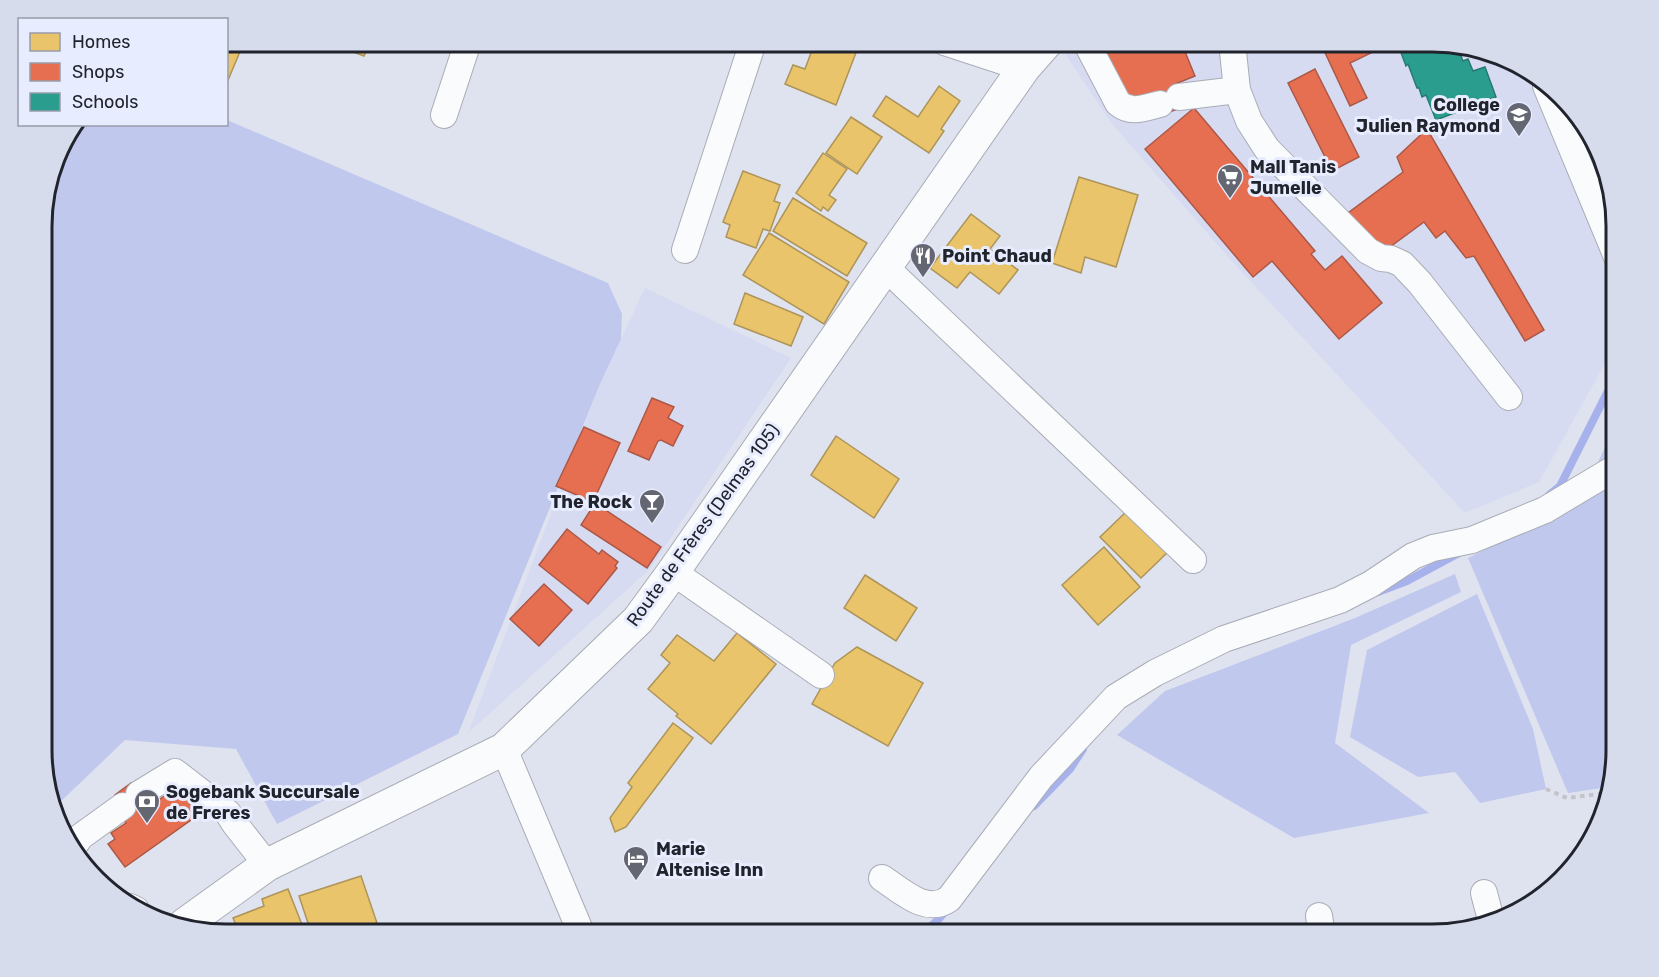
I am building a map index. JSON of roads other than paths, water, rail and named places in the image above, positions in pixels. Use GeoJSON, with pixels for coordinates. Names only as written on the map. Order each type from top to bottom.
{"type":"FeatureCollection","features":[{"type":"Feature","properties":{"kind":"main road","name":"Route de Frères (Delmas 105)"},"geometry":{"type":"LineString","coordinates":[[190,920],[267,865],[504,749],[638,620],[674,572],[1024,68],[1038,52]]}},
{"type":"Feature","properties":{"kind":"street"},"geometry":{"type":"LineString","coordinates":[[444,116],[465,52]]}},
{"type":"Feature","properties":{"kind":"street"},"geometry":{"type":"LineString","coordinates":[[685,250],[750,52]]}},
{"type":"Feature","properties":{"kind":"street"},"geometry":{"type":"LineString","coordinates":[[975,52],[1024,68]]}},
{"type":"Feature","properties":{"kind":"street"},"geometry":{"type":"LineString","coordinates":[[1092,52],[1118,103],[1131,111],[1170,101],[1237,90]]}},
{"type":"Feature","properties":{"kind":"street"},"geometry":{"type":"LineString","coordinates":[[1233,52],[1237,90],[1249,121],[1267,149],[1368,251],[1381,258],[1402,264],[1408,270],[1509,397]]}},
{"type":"Feature","properties":{"kind":"street"},"geometry":{"type":"LineString","coordinates":[[1552,101],[1606,230]]}},
{"type":"Feature","properties":{"kind":"street"},"geometry":{"type":"LineString","coordinates":[[885,267],[1193,560]]}},
{"type":"Feature","properties":{"kind":"street"},"geometry":{"type":"LineString","coordinates":[[882,878],[917,901],[928,905],[942,904],[949,899],[1041,777],[1116,697],[1155,673],[1224,639],[1340,600],[1371,584],[1413,556],[1433,548],[1472,540],[1545,510],[1606,474]]}},
{"type":"Feature","properties":{"kind":"street"},"geometry":{"type":"LineString","coordinates":[[674,572],[821,675]]}},
{"type":"Feature","properties":{"kind":"street"},"geometry":{"type":"LineString","coordinates":[[504,749],[577,924]]}},
{"type":"Feature","properties":{"kind":"street"},"geometry":{"type":"LineString","coordinates":[[78,840],[131,800],[175,772],[228,813],[267,865]]}},
{"type":"Feature","properties":{"kind":"street"},"geometry":{"type":"LineString","coordinates":[[1484,893],[1490,914]]}},
{"type":"Feature","properties":{"kind":"waterway"},"geometry":{"type":"LineString","coordinates":[[1549,495],[1560,486],[1606,395]]}},
{"type":"Feature","properties":{"kind":"waterway"},"geometry":{"type":"LineString","coordinates":[[1378,592],[1407,581],[1459,553]]}},
{"type":"Feature","properties":{"kind":"waterway"},"geometry":{"type":"LineString","coordinates":[[1034,806],[1070,769],[1083,749]]}},
{"type":"Feature","properties":{"kind":"waterway"},"geometry":{"type":"LineString","coordinates":[[933,924],[947,909]]}},
{"type":"Feature","properties":{"kind":"place","name":"College Julien Raymond"},"geometry":{"type":"Point","coordinates":[1519,138]}},
{"type":"Feature","properties":{"kind":"place","name":"Mall Tanis Jumelle"},"geometry":{"type":"Point","coordinates":[1230,200]}},
{"type":"Feature","properties":{"kind":"place","name":"Point Chaud"},"geometry":{"type":"Point","coordinates":[923,279]}},
{"type":"Feature","properties":{"kind":"place","name":"The Rock"},"geometry":{"type":"Point","coordinates":[652,525]}},
{"type":"Feature","properties":{"kind":"place","name":"Sogebank Succursale de Freres"},"geometry":{"type":"Point","coordinates":[147,825]}},
{"type":"Feature","properties":{"kind":"place","name":"Marie Altenise Inn"},"geometry":{"type":"Point","coordinates":[636,882]}}]}
